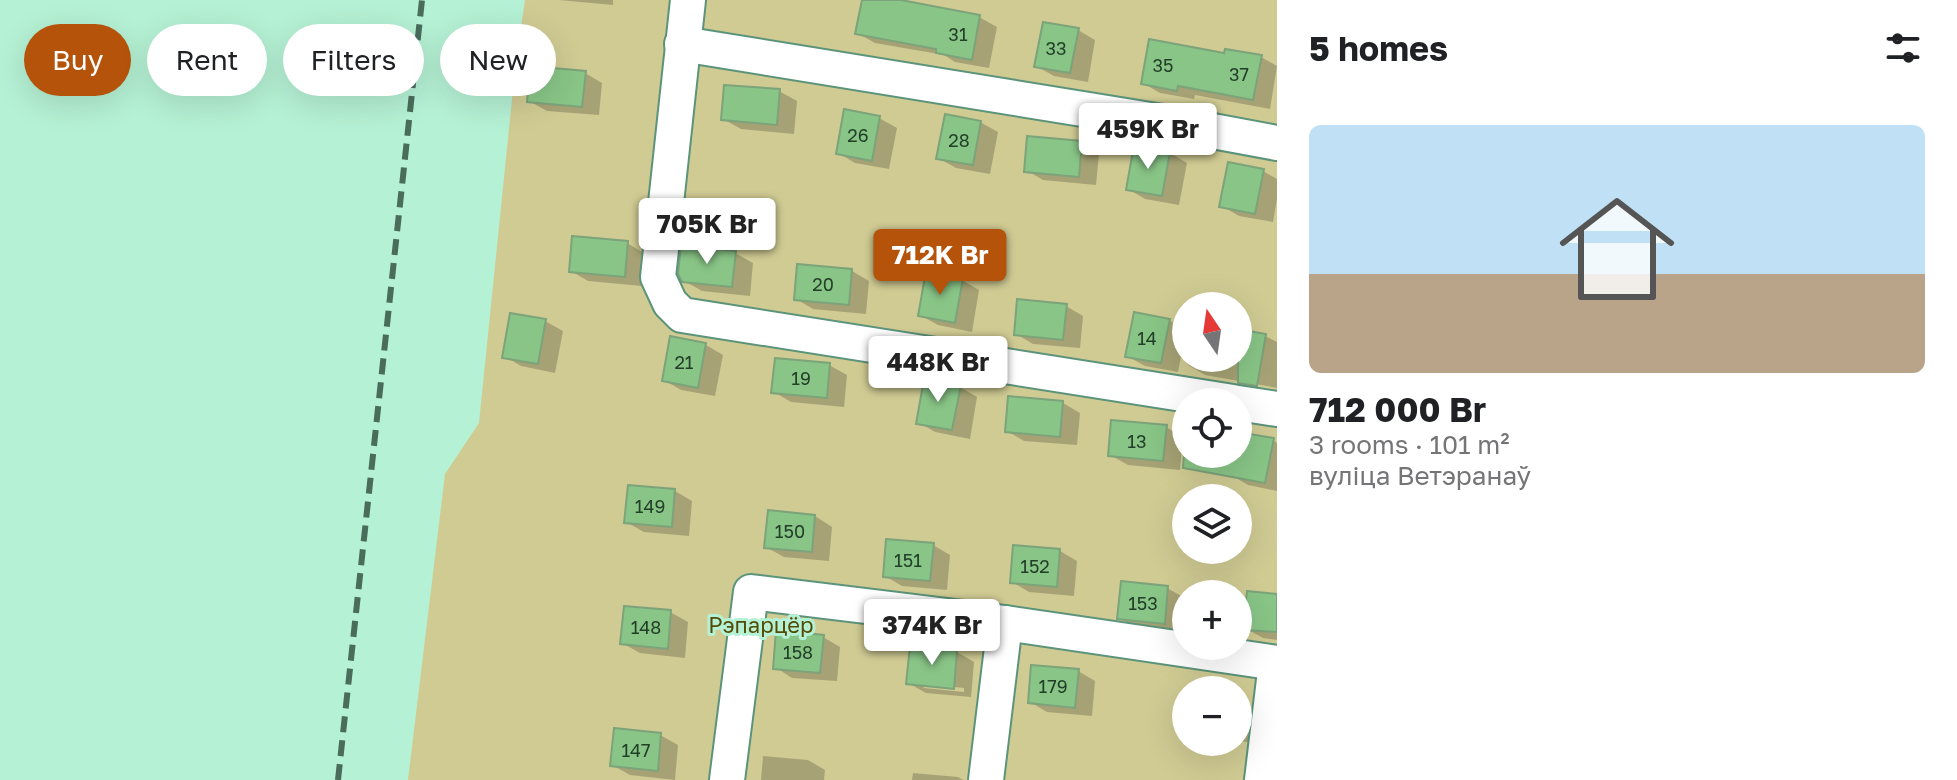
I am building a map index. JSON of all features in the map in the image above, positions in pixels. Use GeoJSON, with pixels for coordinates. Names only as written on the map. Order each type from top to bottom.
{"type":"FeatureCollection","features":[{"type":"Feature","properties":{"kind":"street"},"geometry":{"type":"LineString","coordinates":[[688,0],[658,277],[670,303],[682,315],[1172,392]]}},
{"type":"Feature","properties":{"kind":"street"},"geometry":{"type":"LineString","coordinates":[[682,44],[1277,143]]}},
{"type":"Feature","properties":{"kind":"street"},"geometry":{"type":"LineString","coordinates":[[1252,405],[1277,409]]}},
{"type":"Feature","properties":{"kind":"street"},"geometry":{"type":"LineString","coordinates":[[727,780],[751,592],[1005,623],[1277,663],[1262,780]]}},
{"type":"Feature","properties":{"kind":"street"},"geometry":{"type":"LineString","coordinates":[[986,780],[1005,623]]}},
{"type":"Feature","properties":{"kind":"green space","name":"Рэпарцёр"},"geometry":{"type":"Polygon","coordinates":[[[525,0],[1277,0],[1277,780],[408,780],[445,474],[479,423],[512,96],[556,96],[556,24],[521,24],[525,0]]]}},
{"type":"Feature","properties":{"kind":"building"},"geometry":{"type":"Polygon","coordinates":[[[862,0],[901,0],[980,15],[972,60],[936,53],[936,49],[855,34],[862,0]]]}},
{"type":"Feature","properties":{"kind":"building"},"geometry":{"type":"Polygon","coordinates":[[[1043,22],[1079,28],[1070,73],[1034,67],[1043,22]]]}},
{"type":"Feature","properties":{"kind":"building"},"geometry":{"type":"Polygon","coordinates":[[[1149,39],[1224,53],[1225,49],[1262,55],[1253,100],[1178,86],[1177,91],[1141,84],[1149,39]]]}},
{"type":"Feature","properties":{"kind":"building"},"geometry":{"type":"Polygon","coordinates":[[[556,68],[586,71],[582,107],[527,102],[528,96],[556,96],[556,68]]]}},
{"type":"Feature","properties":{"kind":"building"},"geometry":{"type":"Polygon","coordinates":[[[724,85],[780,89],[777,125],[721,120],[724,85]]]}},
{"type":"Feature","properties":{"kind":"building"},"geometry":{"type":"Polygon","coordinates":[[[844,109],[880,116],[872,161],[836,154],[844,109]]]}},
{"type":"Feature","properties":{"kind":"building"},"geometry":{"type":"Polygon","coordinates":[[[945,114],[981,121],[973,165],[936,159],[945,114]]]}},
{"type":"Feature","properties":{"kind":"building"},"geometry":{"type":"Polygon","coordinates":[[[1027,136],[1082,141],[1079,177],[1024,172],[1027,136]]]}},
{"type":"Feature","properties":{"kind":"building"},"geometry":{"type":"Polygon","coordinates":[[[1134,145],[1170,152],[1162,196],[1126,190],[1134,145]]]}},
{"type":"Feature","properties":{"kind":"building"},"geometry":{"type":"Polygon","coordinates":[[[1228,162],[1264,169],[1255,214],[1219,207],[1228,162]]]}},
{"type":"Feature","properties":{"kind":"building"},"geometry":{"type":"Polygon","coordinates":[[[572,236],[628,241],[625,277],[569,272],[572,236]]]}},
{"type":"Feature","properties":{"kind":"building"},"geometry":{"type":"Polygon","coordinates":[[[681,246],[736,251],[732,287],[682,282],[678,274],[681,246]]]}},
{"type":"Feature","properties":{"kind":"building"},"geometry":{"type":"Polygon","coordinates":[[[797,264],[852,269],[849,305],[794,300],[797,264]]]}},
{"type":"Feature","properties":{"kind":"building"},"geometry":{"type":"Polygon","coordinates":[[[926,271],[963,278],[955,323],[918,316],[926,271]]]}},
{"type":"Feature","properties":{"kind":"building"},"geometry":{"type":"Polygon","coordinates":[[[1017,299],[1067,304],[1063,340],[1014,335],[1017,299]]]}},
{"type":"Feature","properties":{"kind":"building"},"geometry":{"type":"Polygon","coordinates":[[[1134,312],[1170,319],[1161,363],[1125,357],[1134,312]]]}},
{"type":"Feature","properties":{"kind":"building"},"geometry":{"type":"Polygon","coordinates":[[[510,313],[546,319],[538,364],[502,358],[510,313]]]}},
{"type":"Feature","properties":{"kind":"building"},"geometry":{"type":"Polygon","coordinates":[[[1252,332],[1266,334],[1257,386],[1238,383],[1238,372],[1252,372],[1252,332]]]}},
{"type":"Feature","properties":{"kind":"building"},"geometry":{"type":"Polygon","coordinates":[[[670,336],[706,343],[698,388],[662,381],[670,336]]]}},
{"type":"Feature","properties":{"kind":"building"},"geometry":{"type":"Polygon","coordinates":[[[775,358],[830,363],[827,398],[771,393],[775,358]]]}},
{"type":"Feature","properties":{"kind":"building"},"geometry":{"type":"Polygon","coordinates":[[[924,379],[961,385],[952,430],[916,424],[924,379]]]}},
{"type":"Feature","properties":{"kind":"building"},"geometry":{"type":"Polygon","coordinates":[[[1008,396],[1063,401],[1060,437],[1005,432],[1008,396]]]}},
{"type":"Feature","properties":{"kind":"building"},"geometry":{"type":"Polygon","coordinates":[[[1111,420],[1167,425],[1163,461],[1108,456],[1111,420]]]}},
{"type":"Feature","properties":{"kind":"building"},"geometry":{"type":"Polygon","coordinates":[[[1252,434],[1274,438],[1265,483],[1183,468],[1252,468],[1252,434]]]}},
{"type":"Feature","properties":{"kind":"building"},"geometry":{"type":"Polygon","coordinates":[[[628,485],[675,489],[672,527],[624,523],[628,485]]]}},
{"type":"Feature","properties":{"kind":"building"},"geometry":{"type":"Polygon","coordinates":[[[768,510],[815,515],[812,552],[764,548],[768,510]]]}},
{"type":"Feature","properties":{"kind":"building"},"geometry":{"type":"Polygon","coordinates":[[[886,539],[934,543],[930,581],[883,577],[886,539]]]}},
{"type":"Feature","properties":{"kind":"building"},"geometry":{"type":"Polygon","coordinates":[[[1013,545],[1060,549],[1057,587],[1010,583],[1013,545]]]}},
{"type":"Feature","properties":{"kind":"building"},"geometry":{"type":"Polygon","coordinates":[[[1121,581],[1168,586],[1165,624],[1117,619],[1121,581]]]}},
{"type":"Feature","properties":{"kind":"building"},"geometry":{"type":"Polygon","coordinates":[[[1252,592],[1277,594],[1277,632],[1252,631],[1252,592]]]}},
{"type":"Feature","properties":{"kind":"building"},"geometry":{"type":"Polygon","coordinates":[[[624,606],[671,610],[668,649],[620,644],[624,606]]]}},
{"type":"Feature","properties":{"kind":"building"},"geometry":{"type":"Polygon","coordinates":[[[776,630],[824,635],[820,673],[773,669],[776,630]]]}},
{"type":"Feature","properties":{"kind":"building"},"geometry":{"type":"Polygon","coordinates":[[[910,646],[957,650],[954,689],[906,684],[910,646]]]}},
{"type":"Feature","properties":{"kind":"building"},"geometry":{"type":"Polygon","coordinates":[[[1031,665],[1079,669],[1075,708],[1028,703],[1031,665]]]}},
{"type":"Feature","properties":{"kind":"building"},"geometry":{"type":"Polygon","coordinates":[[[614,728],[661,733],[658,771],[610,766],[614,728]]]}},
{"type":"Feature","properties":{"kind":"railway"},"geometry":{"type":"LineString","coordinates":[[338,780],[422,0]]}}]}
